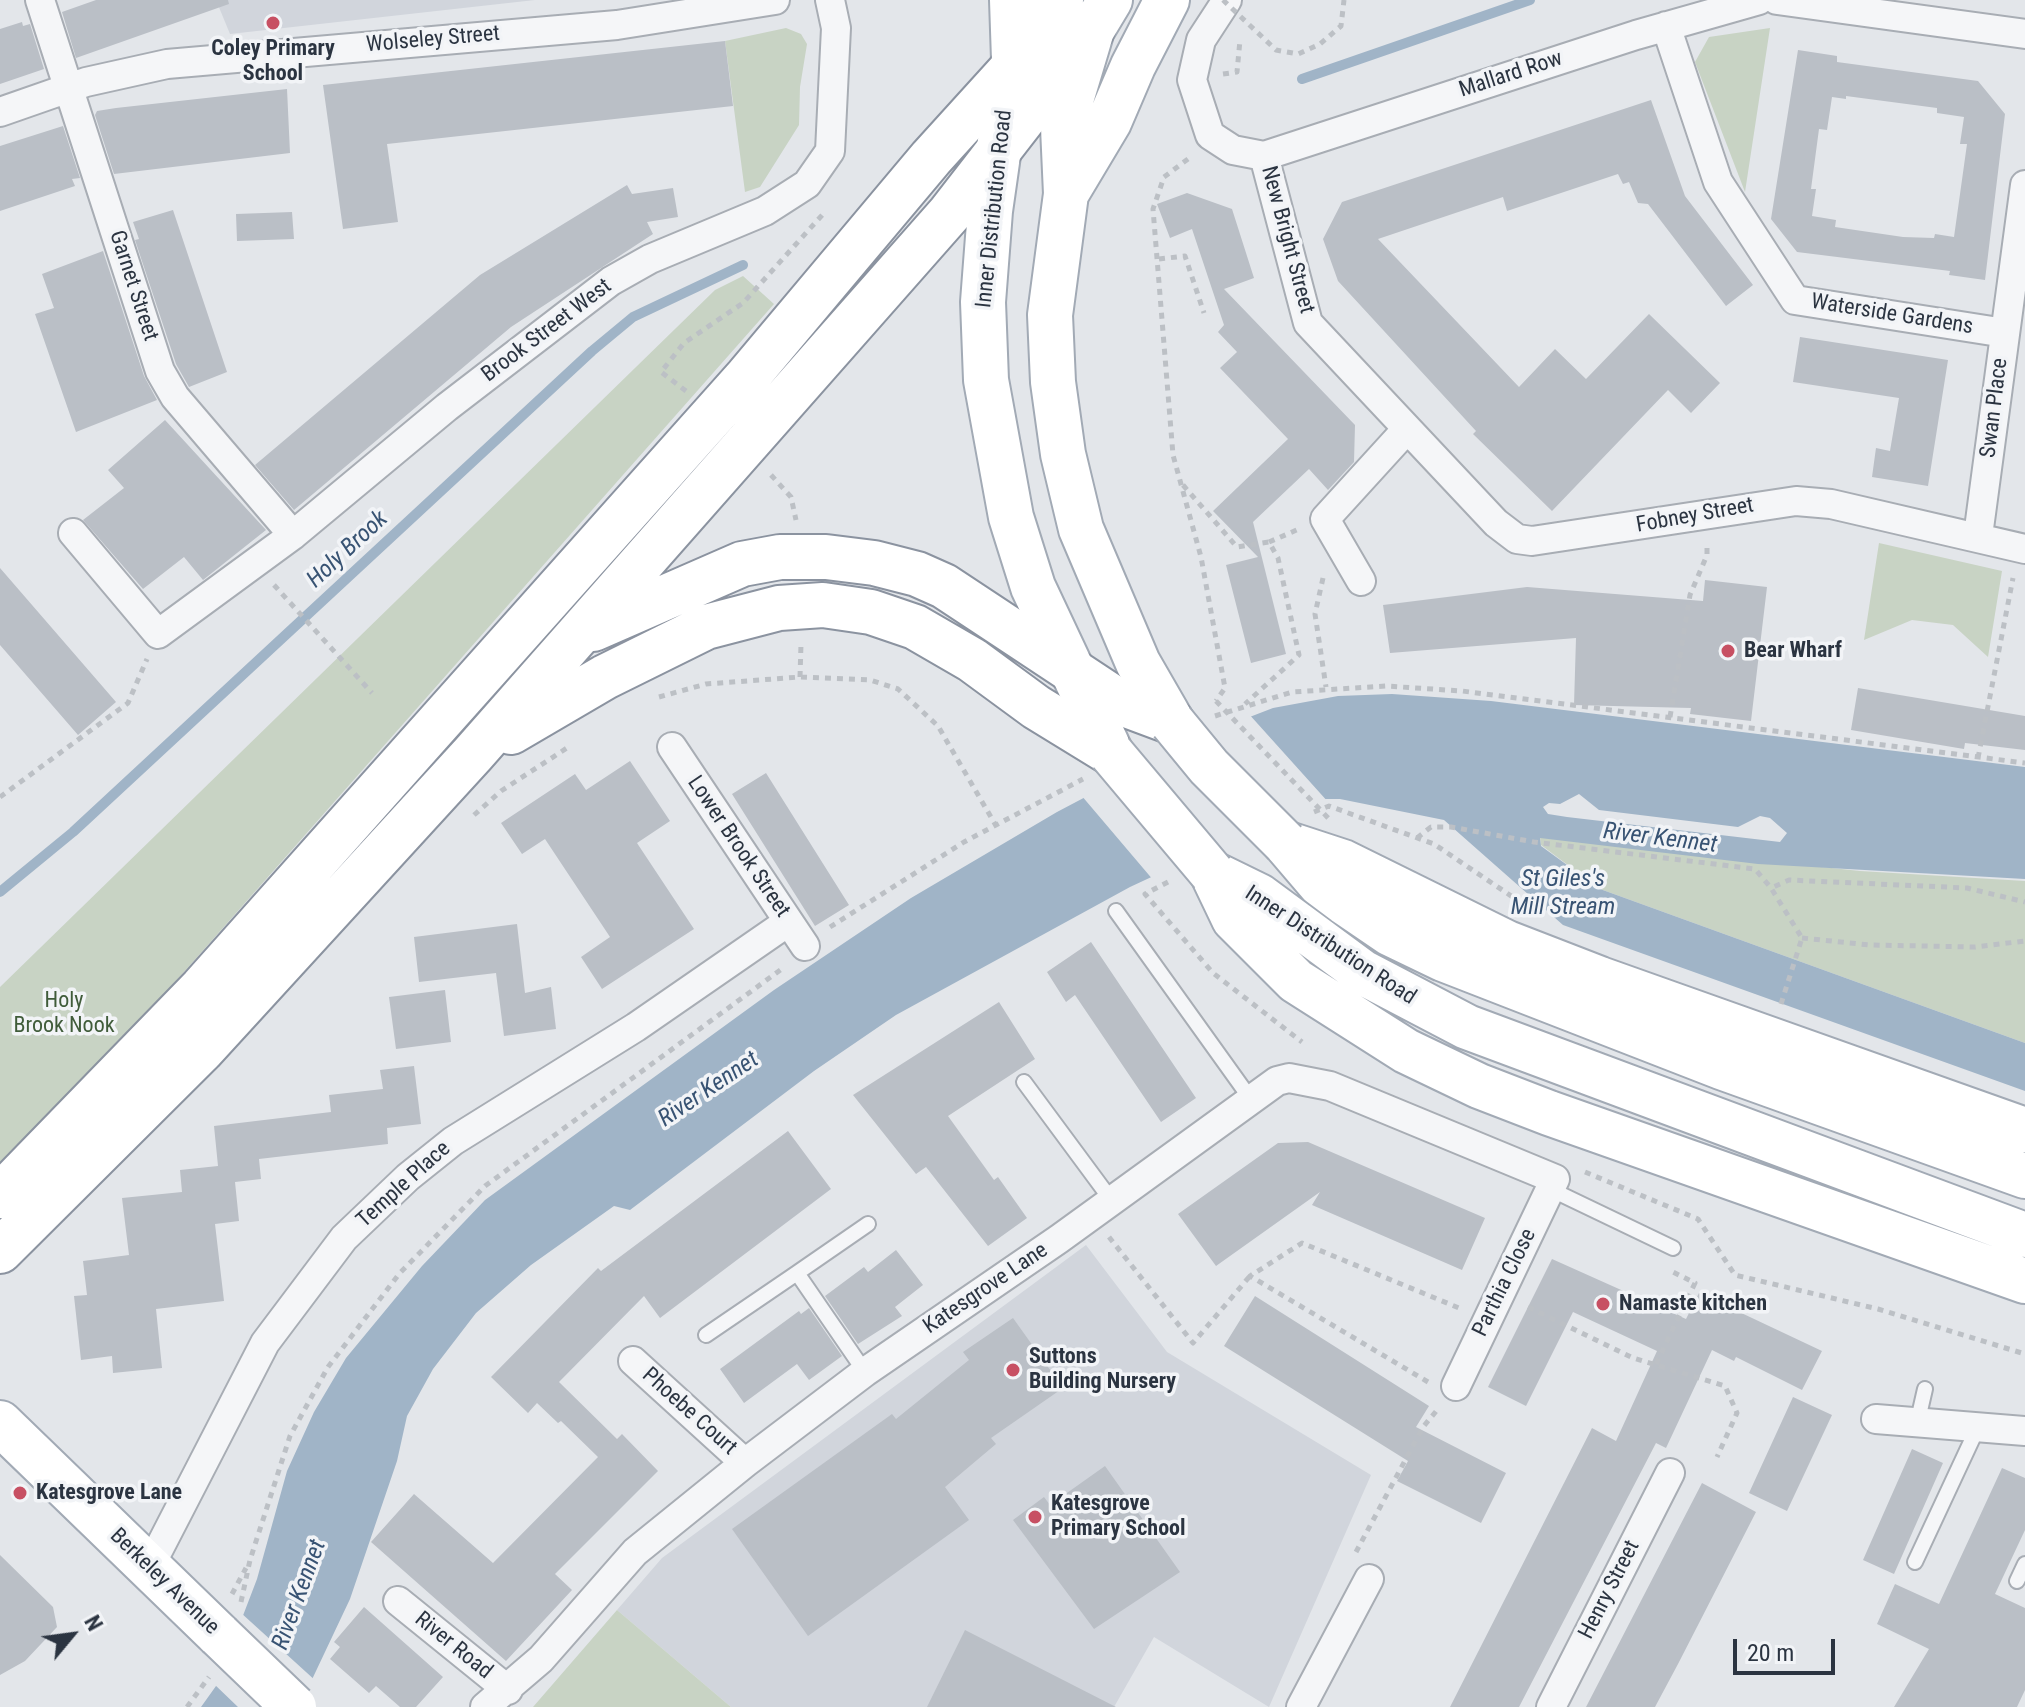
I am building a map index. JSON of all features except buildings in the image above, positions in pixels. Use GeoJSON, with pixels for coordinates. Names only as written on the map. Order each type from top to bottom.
{"type":"FeatureCollection","features":[{"type":"Feature","properties":{"kind":"main road","name":"Inner Distribution Road"},"geometry":{"type":"LineString","coordinates":[[1012,0],[1012,66],[990,211],[983,302],[986,380],[1011,517],[1033,587],[1111,753],[1192,877],[1259,896],[1362,972],[1467,1027],[2025,1235]]}},
{"type":"Feature","properties":{"kind":"main road"},"geometry":{"type":"LineString","coordinates":[[0,1196],[202,988],[747,377],[1012,66],[1052,17],[1061,0]]}},
{"type":"Feature","properties":{"kind":"main road"},"geometry":{"type":"LineString","coordinates":[[1066,194],[1109,122],[1167,0]]}},
{"type":"Feature","properties":{"kind":"main road","name":"Inner Distribution Road"},"geometry":{"type":"LineString","coordinates":[[1101,15],[1063,127],[1066,194],[1055,254],[1050,315],[1053,382],[1063,454],[1081,529],[1138,663],[1172,722],[1209,767],[1285,843],[1320,884],[1391,934],[1443,959],[1721,1067],[2025,1176]]}},
{"type":"Feature","properties":{"kind":"main road"},"geometry":{"type":"LineString","coordinates":[[0,1251],[187,1066],[579,636],[889,285],[1000,149],[1101,15]]}},
{"type":"Feature","properties":{"kind":"main road"},"geometry":{"type":"LineString","coordinates":[[442,716],[579,636],[685,586],[742,564],[780,557],[826,557],[874,563],[944,586],[1121,703],[1172,722]]}},
{"type":"Feature","properties":{"kind":"main road"},"geometry":{"type":"LineString","coordinates":[[473,754],[605,677],[706,627],[779,608],[823,605],[871,612],[915,627],[972,660],[1036,707],[1111,753]]}},
{"type":"Feature","properties":{"kind":"main road"},"geometry":{"type":"LineString","coordinates":[[1285,843],[1343,862],[1395,891],[1507,943],[2025,1130]]}},
{"type":"Feature","properties":{"kind":"main road"},"geometry":{"type":"LineString","coordinates":[[1192,877],[1296,981],[1406,1051],[1479,1086],[1549,1113],[2025,1281]]}},
{"type":"Feature","properties":{"kind":"main road","name":"Berkeley Avenue"},"geometry":{"type":"LineString","coordinates":[[0,1423],[149,1568],[225,1616],[294,1707]]}},
{"type":"Feature","properties":{"kind":"street","name":"Garnet Street"},"geometry":{"type":"LineString","coordinates":[[40,0],[160,371],[175,397],[293,535]]}},
{"type":"Feature","properties":{"kind":"street","name":"Wolseley Street"},"geometry":{"type":"LineString","coordinates":[[0,112],[70,89],[167,64],[617,25],[775,0]]}},
{"type":"Feature","properties":{"kind":"street","name":"Brook Street West"},"geometry":{"type":"LineString","coordinates":[[158,634],[293,535],[447,407],[611,281],[650,259],[765,211],[807,184],[830,151],[836,28],[830,0]]}},
{"type":"Feature","properties":{"kind":"street"},"geometry":{"type":"LineString","coordinates":[[1225,0],[1201,40],[1192,80],[1210,135],[1233,150],[1264,156]]}},
{"type":"Feature","properties":{"kind":"street","name":"Mallard Row"},"geometry":{"type":"LineString","coordinates":[[1264,156],[1666,26],[1759,0]]}},
{"type":"Feature","properties":{"kind":"street"},"geometry":{"type":"LineString","coordinates":[[1777,0],[2025,34]]}},
{"type":"Feature","properties":{"kind":"street","name":"Waterside Gardens"},"geometry":{"type":"LineString","coordinates":[[1666,26],[1718,182],[1795,300],[2005,333]]}},
{"type":"Feature","properties":{"kind":"street","name":"New Bright Street"},"geometry":{"type":"LineString","coordinates":[[1264,156],[1308,323],[1407,429]]}},
{"type":"Feature","properties":{"kind":"street","name":"Swan Place"},"geometry":{"type":"LineString","coordinates":[[1978,536],[2025,185]]}},
{"type":"Feature","properties":{"kind":"street"},"geometry":{"type":"LineString","coordinates":[[1361,581],[1325,519],[1407,429]]}},
{"type":"Feature","properties":{"kind":"street","name":"Fobney Street"},"geometry":{"type":"LineString","coordinates":[[1407,429],[1496,523],[1517,539],[1532,541],[1707,516],[1758,505],[1831,504],[2021,548]]}},
{"type":"Feature","properties":{"kind":"street"},"geometry":{"type":"LineString","coordinates":[[73,533],[158,634]]}},
{"type":"Feature","properties":{"kind":"street","name":"Lower Brook Street"},"geometry":{"type":"LineString","coordinates":[[672,747],[805,946]]}},
{"type":"Feature","properties":{"kind":"street","name":"Temple Place"},"geometry":{"type":"LineString","coordinates":[[149,1568],[265,1343],[344,1238],[408,1177],[453,1141],[636,1027],[788,922]]}},
{"type":"Feature","properties":{"kind":"street","name":"Katesgrove Lane"},"geometry":{"type":"LineString","coordinates":[[496,1699],[541,1659],[635,1552],[745,1463],[865,1372],[1102,1208],[1277,1081],[1289,1078],[1330,1086],[1552,1184]]}},
{"type":"Feature","properties":{"kind":"street","name":"Parthia Close"},"geometry":{"type":"LineString","coordinates":[[1456,1386],[1552,1184]]}},
{"type":"Feature","properties":{"kind":"street","name":"Phoebe Court"},"geometry":{"type":"LineString","coordinates":[[633,1361],[745,1463]]}},
{"type":"Feature","properties":{"kind":"street"},"geometry":{"type":"LineString","coordinates":[[1876,1419],[2025,1431]]}},
{"type":"Feature","properties":{"kind":"street","name":"Henry Street"},"geometry":{"type":"LineString","coordinates":[[1551,1707],[1670,1473]]}},
{"type":"Feature","properties":{"kind":"street"},"geometry":{"type":"LineString","coordinates":[[1301,1707],[1362,1567]]}},
{"type":"Feature","properties":{"kind":"street","name":"River Road"},"geometry":{"type":"LineString","coordinates":[[398,1601],[496,1699]]}},
{"type":"Feature","properties":{"kind":"lane"},"geometry":{"type":"LineString","coordinates":[[1116,911],[1250,1098]]}},
{"type":"Feature","properties":{"kind":"lane"},"geometry":{"type":"LineString","coordinates":[[1024,1082],[1102,1208]]}},
{"type":"Feature","properties":{"kind":"lane"},"geometry":{"type":"LineString","coordinates":[[1552,1184],[1673,1248]]}},
{"type":"Feature","properties":{"kind":"lane"},"geometry":{"type":"LineString","coordinates":[[706,1335],[868,1224]]}},
{"type":"Feature","properties":{"kind":"lane"},"geometry":{"type":"LineString","coordinates":[[797,1273],[865,1372]]}},
{"type":"Feature","properties":{"kind":"lane"},"geometry":{"type":"LineString","coordinates":[[1917,1424],[1925,1389]]}},
{"type":"Feature","properties":{"kind":"lane"},"geometry":{"type":"LineString","coordinates":[[1915,1562],[1977,1429]]}},
{"type":"Feature","properties":{"kind":"lane"},"geometry":{"type":"LineString","coordinates":[[2017,1581],[2025,1564]]}},
{"type":"Feature","properties":{"kind":"path"},"geometry":{"type":"LineString","coordinates":[[1225,0],[1276,50],[1298,54],[1320,44],[1341,26],[1344,0]]}},
{"type":"Feature","properties":{"kind":"path"},"geometry":{"type":"LineString","coordinates":[[1188,159],[1164,177],[1153,209],[1173,455],[1201,557],[1225,688],[1216,701],[1332,822]]}},
{"type":"Feature","properties":{"kind":"path"},"geometry":{"type":"LineString","coordinates":[[1159,259],[1185,256],[1204,313]]}},
{"type":"Feature","properties":{"kind":"path"},"geometry":{"type":"LineString","coordinates":[[661,372],[690,394]]}},
{"type":"Feature","properties":{"kind":"path"},"geometry":{"type":"LineString","coordinates":[[762,465],[791,497],[799,532]]}},
{"type":"Feature","properties":{"kind":"path"},"geometry":{"type":"LineString","coordinates":[[1180,482],[1237,547],[1269,542],[1278,558],[1299,655],[1244,705],[1326,687],[1429,688],[2025,763]]}},
{"type":"Feature","properties":{"kind":"path"},"geometry":{"type":"LineString","coordinates":[[1670,717],[1690,595],[1707,555],[1707,516]]}},
{"type":"Feature","properties":{"kind":"path"},"geometry":{"type":"LineString","coordinates":[[1978,758],[2021,548]]}},
{"type":"Feature","properties":{"kind":"path"},"geometry":{"type":"LineString","coordinates":[[265,574],[372,693]]}},
{"type":"Feature","properties":{"kind":"path"},"geometry":{"type":"LineString","coordinates":[[1324,575],[1315,614],[1326,687]]}},
{"type":"Feature","properties":{"kind":"path"},"geometry":{"type":"LineString","coordinates":[[0,797],[128,703],[158,634]]}},
{"type":"Feature","properties":{"kind":"path"},"geometry":{"type":"LineString","coordinates":[[800,677],[801,644]]}},
{"type":"Feature","properties":{"kind":"path"},"geometry":{"type":"LineString","coordinates":[[650,700],[706,684],[800,677],[870,680],[898,689],[916,702],[953,748],[995,824]]}},
{"type":"Feature","properties":{"kind":"path"},"geometry":{"type":"LineString","coordinates":[[466,822],[501,791],[579,740]]}},
{"type":"Feature","properties":{"kind":"path"},"geometry":{"type":"LineString","coordinates":[[225,1616],[250,1560],[290,1436],[328,1367],[399,1274],[485,1186],[788,964],[805,946],[995,824],[1065,788]]}},
{"type":"Feature","properties":{"kind":"path"},"geometry":{"type":"LineString","coordinates":[[1329,806],[1434,844],[1527,907]]}},
{"type":"Feature","properties":{"kind":"path"},"geometry":{"type":"LineString","coordinates":[[1417,838],[1431,827],[1451,827],[1540,843],[1755,869],[1771,888],[1802,938],[1779,1011]]}},
{"type":"Feature","properties":{"kind":"path"},"geometry":{"type":"LineString","coordinates":[[1192,877],[1145,894],[1213,973],[1302,1042]]}},
{"type":"Feature","properties":{"kind":"path"},"geometry":{"type":"LineString","coordinates":[[1771,888],[1789,880],[1967,888],[2025,902]]}},
{"type":"Feature","properties":{"kind":"path"},"geometry":{"type":"LineString","coordinates":[[1802,938],[1870,945],[1975,947],[2025,941]]}},
{"type":"Feature","properties":{"kind":"path"},"geometry":{"type":"LineString","coordinates":[[1582,1171],[1698,1219],[1735,1275],[1878,1309],[2025,1354]]}},
{"type":"Feature","properties":{"kind":"path"},"geometry":{"type":"LineString","coordinates":[[1102,1208],[1193,1343],[1250,1276],[1302,1243],[1487,1320]]}},
{"type":"Feature","properties":{"kind":"path"},"geometry":{"type":"LineString","coordinates":[[1656,1365],[1695,1283],[1663,1267],[1673,1248]]}},
{"type":"Feature","properties":{"kind":"path"},"geometry":{"type":"LineString","coordinates":[[1250,1276],[1430,1383],[1456,1386]]}},
{"type":"Feature","properties":{"kind":"path"},"geometry":{"type":"LineString","coordinates":[[1502,1294],[1621,1352],[1725,1386],[1737,1413],[1717,1457]]}},
{"type":"Feature","properties":{"kind":"path"},"geometry":{"type":"LineString","coordinates":[[1362,1567],[1423,1427]]}},
{"type":"Feature","properties":{"kind":"shaded area","name":"Coley Primary School"},"geometry":{"type":"Polygon","coordinates":[[[216,0],[535,0],[230,34],[216,0]]]}},
{"type":"Feature","properties":{"kind":"shaded area","name":"Katesgrove Primary School"},"geometry":{"type":"Polygon","coordinates":[[[1086,1245],[1167,1352],[1371,1475],[1269,1707],[1154,1637],[1114,1707],[731,1707],[617,1610],[662,1558],[1086,1245]]]}},
{"type":"Feature","properties":{"kind":"green space"},"geometry":{"type":"Polygon","coordinates":[[[786,28],[801,34],[807,44],[800,87],[799,125],[760,187],[745,192],[725,41],[786,28]]]}},
{"type":"Feature","properties":{"kind":"green space"},"geometry":{"type":"Polygon","coordinates":[[[1770,28],[1745,192],[1695,62],[1709,37],[1770,28]]]}},
{"type":"Feature","properties":{"kind":"green space","name":"Holy Brook Nook"},"geometry":{"type":"Polygon","coordinates":[[[743,276],[774,304],[86,1083],[0,1172],[0,987],[715,290],[743,276]]]}},
{"type":"Feature","properties":{"kind":"green space"},"geometry":{"type":"Polygon","coordinates":[[[1879,543],[2002,571],[1988,657],[1953,625],[1912,620],[1864,640],[1879,543]]]}},
{"type":"Feature","properties":{"kind":"green space"},"geometry":{"type":"Polygon","coordinates":[[[1540,837],[1860,871],[2025,881],[2025,1043],[1600,889],[1541,845],[1540,837]]]}},
{"type":"Feature","properties":{"kind":"green space"},"geometry":{"type":"Polygon","coordinates":[[[617,1610],[731,1707],[533,1707],[617,1610]]]}},
{"type":"Feature","properties":{"kind":"water"},"geometry":{"type":"Polygon","coordinates":[[[1392,694],[1491,701],[2025,767],[2025,879],[1758,864],[1540,838],[1541,846],[1600,889],[2025,1043],[2025,1091],[1563,925],[1444,820],[1340,799],[1319,799],[1130,887],[896,1015],[814,1071],[630,1210],[614,1206],[531,1265],[476,1313],[433,1369],[407,1416],[397,1461],[350,1599],[299,1707],[201,1707],[216,1686],[257,1579],[287,1471],[314,1412],[346,1358],[422,1266],[485,1200],[774,990],[911,898],[1057,812],[1203,735],[1273,708],[1338,696],[1392,694]],[[1579,794],[1560,804],[1549,803],[1543,807],[1548,814],[1567,817],[1780,842],[1787,833],[1770,818],[1760,816],[1738,827],[1599,810],[1579,794]]]}},
{"type":"Feature","properties":{"kind":"pier"},"geometry":{"type":"Polygon","coordinates":[[[1248,713],[1329,803],[1320,803],[1154,881],[1081,795],[1201,731],[1248,713]]]}},
{"type":"Feature","properties":{"kind":"pier"},"geometry":{"type":"Polygon","coordinates":[[[240,1612],[317,1682],[303,1707],[238,1707],[213,1683],[240,1612]]]}},
{"type":"Feature","properties":{"kind":"waterway","name":"Holy Brook"},"geometry":{"type":"LineString","coordinates":[[1302,79],[1530,0]]}},
{"type":"Feature","properties":{"kind":"waterway","name":"Holy Brook"},"geometry":{"type":"LineString","coordinates":[[0,892],[73,832],[592,351],[633,317],[743,265]]}},
{"type":"Feature","properties":{"kind":"place","name":"Coley Primary School"},"geometry":{"type":"Point","coordinates":[273,23]}},
{"type":"Feature","properties":{"kind":"place","name":"Bear Wharf"},"geometry":{"type":"Point","coordinates":[1728,651]}},
{"type":"Feature","properties":{"kind":"place","name":"Namaste kitchen"},"geometry":{"type":"Point","coordinates":[1603,1304]}},
{"type":"Feature","properties":{"kind":"place","name":"Suttons Building Nursery"},"geometry":{"type":"Point","coordinates":[1013,1370]}},
{"type":"Feature","properties":{"kind":"place","name":"Katesgrove Lane"},"geometry":{"type":"Point","coordinates":[20,1493]}},
{"type":"Feature","properties":{"kind":"place","name":"Katesgrove Primary School"},"geometry":{"type":"Point","coordinates":[1035,1517]}},
{"type":"Feature","properties":{"kind":"water label","name":"River Kennet"},"geometry":{"type":"Point","coordinates":[1660,839]}},
{"type":"Feature","properties":{"kind":"water label","name":"St Giles's Mill Stream"},"geometry":{"type":"Point","coordinates":[1563,894]}},
{"type":"Feature","properties":{"kind":"water label","name":"River Kennet"},"geometry":{"type":"Point","coordinates":[709,1090]}},
{"type":"Feature","properties":{"kind":"water label","name":"River Kennet"},"geometry":{"type":"Point","coordinates":[300,1595]}}]}
